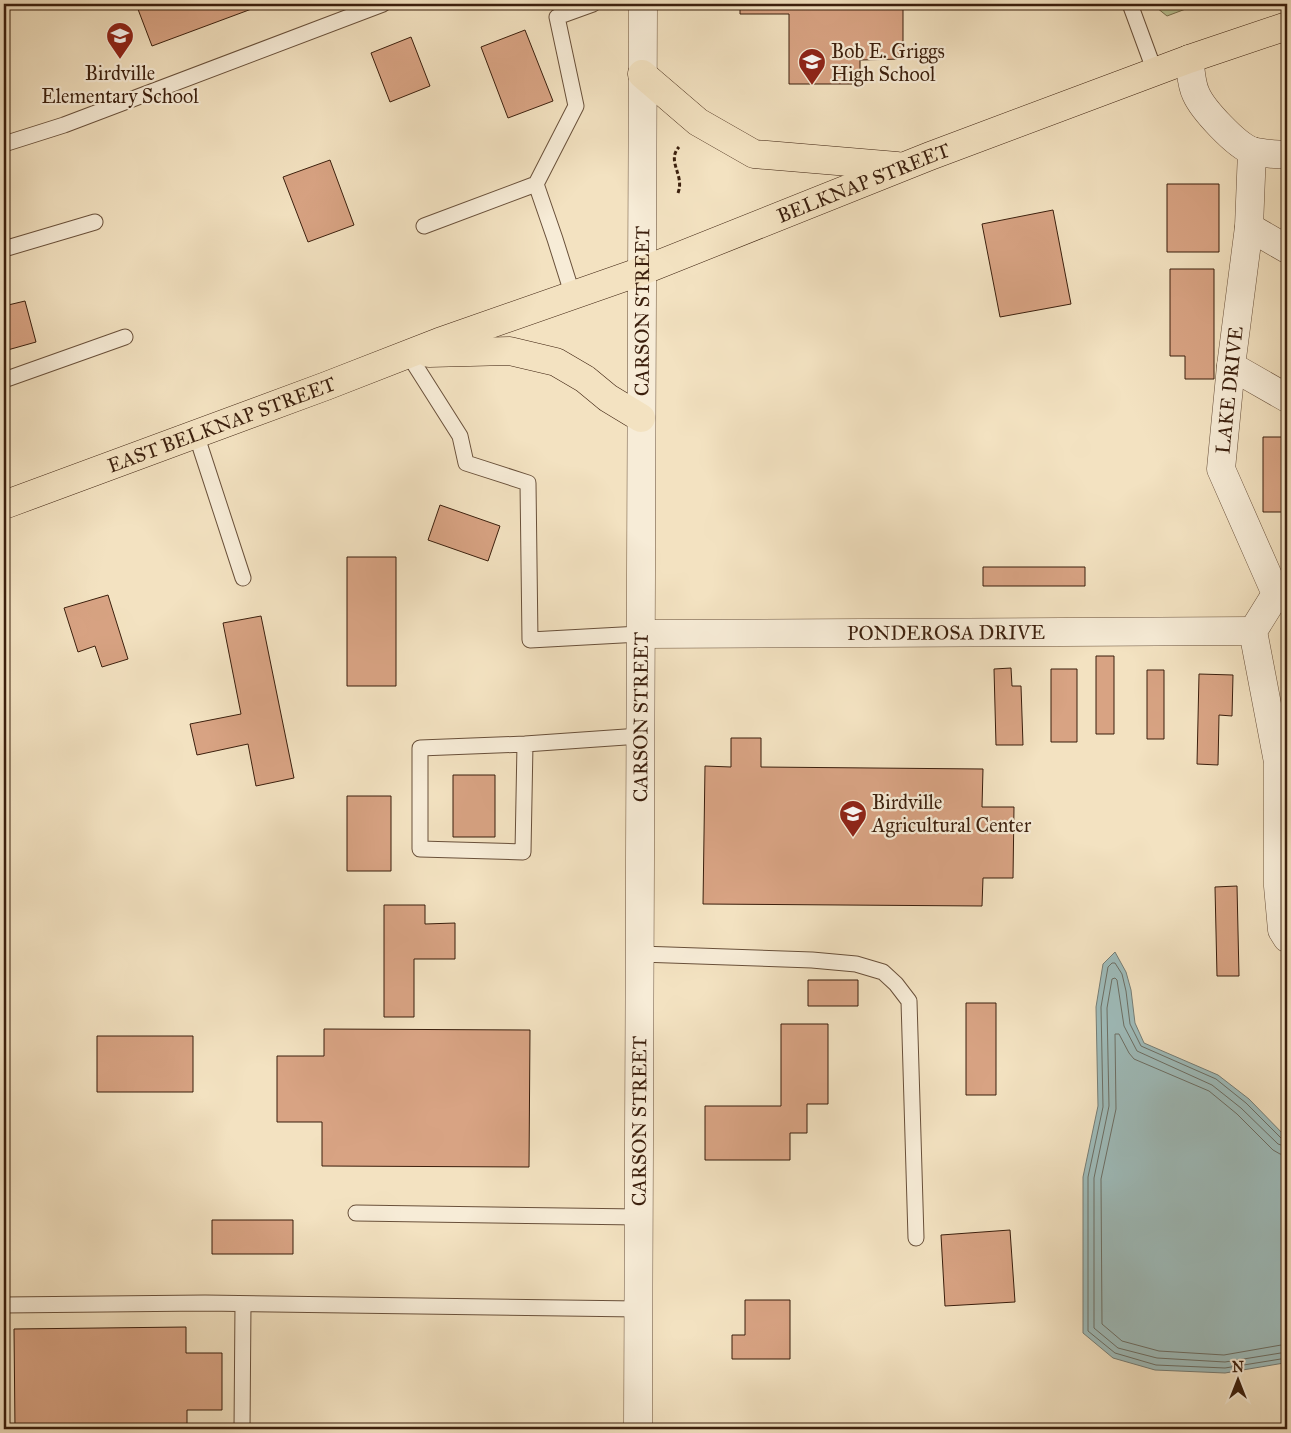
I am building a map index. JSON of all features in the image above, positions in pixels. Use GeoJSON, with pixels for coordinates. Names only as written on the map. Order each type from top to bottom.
{"type":"FeatureCollection","features":[{"type":"Feature","properties":{"kind":"main road","name":"BELKNAP STREET"},"geometry":{"type":"LineString","coordinates":[[439,342],[642,271],[901,167],[1188,59],[1287,26]]}},
{"type":"Feature","properties":{"kind":"main road"},"geometry":{"type":"LineString","coordinates":[[642,74],[698,122],[754,154],[901,167]]}},
{"type":"Feature","properties":{"kind":"main road","name":"EAST BELKNAP STREET"},"geometry":{"type":"LineString","coordinates":[[4,506],[439,342]]}},
{"type":"Feature","properties":{"kind":"main road"},"geometry":{"type":"LineString","coordinates":[[408,354],[510,351],[556,362],[585,379],[608,398],[641,418]]}},
{"type":"Feature","properties":{"kind":"street","name":"CARSON STREET"},"geometry":{"type":"LineString","coordinates":[[638,1429],[643,4]]}},
{"type":"Feature","properties":{"kind":"street"},"geometry":{"type":"LineString","coordinates":[[1188,59],[1195,94],[1213,120],[1244,147],[1252,151],[1287,154]]}},
{"type":"Feature","properties":{"kind":"street","name":"LAKE DRIVE"},"geometry":{"type":"LineString","coordinates":[[1252,151],[1249,227],[1220,469],[1283,596],[1253,631]]}},
{"type":"Feature","properties":{"kind":"street"},"geometry":{"type":"LineString","coordinates":[[1249,227],[1287,249]]}},
{"type":"Feature","properties":{"kind":"street"},"geometry":{"type":"LineString","coordinates":[[1231,366],[1287,398]]}},
{"type":"Feature","properties":{"kind":"street"},"geometry":{"type":"LineString","coordinates":[[1253,631],[1278,762],[1278,886],[1282,930],[1287,938]]}},
{"type":"Feature","properties":{"kind":"street","name":"PONDEROSA DRIVE"},"geometry":{"type":"LineString","coordinates":[[640,634],[1253,631]]}},
{"type":"Feature","properties":{"kind":"lane"},"geometry":{"type":"LineString","coordinates":[[4,144],[64,125],[383,4]]}},
{"type":"Feature","properties":{"kind":"lane"},"geometry":{"type":"LineString","coordinates":[[424,226],[536,184],[576,106],[558,17],[593,4]]}},
{"type":"Feature","properties":{"kind":"lane"},"geometry":{"type":"LineString","coordinates":[[1130,4],[1155,72]]}},
{"type":"Feature","properties":{"kind":"lane"},"geometry":{"type":"LineString","coordinates":[[536,184],[573,296]]}},
{"type":"Feature","properties":{"kind":"lane"},"geometry":{"type":"LineString","coordinates":[[4,249],[95,222]]}},
{"type":"Feature","properties":{"kind":"lane"},"geometry":{"type":"LineString","coordinates":[[4,380],[124,337]]}},
{"type":"Feature","properties":{"kind":"lane"},"geometry":{"type":"LineString","coordinates":[[408,354],[460,436],[466,463],[528,483],[530,640],[640,634]]}},
{"type":"Feature","properties":{"kind":"lane"},"geometry":{"type":"LineString","coordinates":[[196,434],[243,578]]}},
{"type":"Feature","properties":{"kind":"lane"},"geometry":{"type":"LineString","coordinates":[[526,744],[523,852],[420,849],[420,748],[526,744],[640,736]]}},
{"type":"Feature","properties":{"kind":"lane"},"geometry":{"type":"LineString","coordinates":[[640,954],[812,960],[856,964],[883,972],[896,984],[909,1001],[916,1238]]}},
{"type":"Feature","properties":{"kind":"lane"},"geometry":{"type":"LineString","coordinates":[[356,1213],[639,1217]]}},
{"type":"Feature","properties":{"kind":"lane"},"geometry":{"type":"LineString","coordinates":[[4,1305],[244,1304],[638,1309]]}},
{"type":"Feature","properties":{"kind":"lane"},"geometry":{"type":"LineString","coordinates":[[242,1429],[244,1304]]}},
{"type":"Feature","properties":{"kind":"path"},"geometry":{"type":"LineString","coordinates":[[678,193],[680,179],[674,163],[674,157],[675,151],[679,147]]}},
{"type":"Feature","properties":{"kind":"green space"},"geometry":{"type":"Polygon","coordinates":[[[1152,4],[1199,4],[1167,16],[1152,4]]]}},
{"type":"Feature","properties":{"kind":"water"},"geometry":{"type":"Polygon","coordinates":[[[1115,952],[1126,972],[1131,990],[1135,1023],[1144,1043],[1218,1075],[1249,1099],[1287,1138],[1287,1362],[1225,1373],[1155,1370],[1113,1358],[1083,1333],[1083,1177],[1098,1106],[1096,1007],[1103,964],[1115,952]]]}},
{"type":"Feature","properties":{"kind":"building"},"geometry":{"type":"Polygon","coordinates":[[[136,4],[265,4],[152,46],[136,4]]]}},
{"type":"Feature","properties":{"kind":"building"},"geometry":{"type":"Polygon","coordinates":[[[740,4],[903,4],[903,59],[860,60],[860,84],[789,84],[789,14],[740,14],[740,4]]]}},
{"type":"Feature","properties":{"kind":"building"},"geometry":{"type":"Polygon","coordinates":[[[525,30],[553,101],[508,118],[481,47],[525,30]]]}},
{"type":"Feature","properties":{"kind":"building"},"geometry":{"type":"Polygon","coordinates":[[[411,37],[430,86],[390,102],[371,53],[411,37]]]}},
{"type":"Feature","properties":{"kind":"building"},"geometry":{"type":"Polygon","coordinates":[[[330,160],[354,225],[308,242],[283,177],[330,160]]]}},
{"type":"Feature","properties":{"kind":"building"},"geometry":{"type":"Polygon","coordinates":[[[1167,184],[1219,184],[1219,252],[1167,252],[1167,184]]]}},
{"type":"Feature","properties":{"kind":"building"},"geometry":{"type":"Polygon","coordinates":[[[1053,210],[1071,304],[1000,317],[982,224],[1053,210]]]}},
{"type":"Feature","properties":{"kind":"building"},"geometry":{"type":"Polygon","coordinates":[[[1170,269],[1214,269],[1214,379],[1185,379],[1185,356],[1170,356],[1170,269]]]}},
{"type":"Feature","properties":{"kind":"building"},"geometry":{"type":"Polygon","coordinates":[[[25,301],[36,342],[4,351],[4,306],[25,301]]]}},
{"type":"Feature","properties":{"kind":"building"},"geometry":{"type":"Polygon","coordinates":[[[1263,437],[1283,437],[1283,512],[1263,512],[1263,437]]]}},
{"type":"Feature","properties":{"kind":"building"},"geometry":{"type":"Polygon","coordinates":[[[440,505],[500,526],[488,561],[428,540],[440,505]]]}},
{"type":"Feature","properties":{"kind":"building"},"geometry":{"type":"Polygon","coordinates":[[[347,557],[396,557],[396,686],[347,686],[347,557]]]}},
{"type":"Feature","properties":{"kind":"building"},"geometry":{"type":"Polygon","coordinates":[[[983,567],[1085,567],[1085,586],[983,586],[983,567]]]}},
{"type":"Feature","properties":{"kind":"building"},"geometry":{"type":"Polygon","coordinates":[[[108,595],[128,659],[102,667],[95,646],[78,652],[64,608],[108,595]]]}},
{"type":"Feature","properties":{"kind":"building"},"geometry":{"type":"Polygon","coordinates":[[[261,616],[294,778],[256,786],[248,744],[197,755],[190,724],[241,714],[223,623],[261,616]]]}},
{"type":"Feature","properties":{"kind":"building"},"geometry":{"type":"Polygon","coordinates":[[[1096,656],[1114,656],[1114,734],[1096,734],[1096,656]]]}},
{"type":"Feature","properties":{"kind":"building"},"geometry":{"type":"Polygon","coordinates":[[[1011,668],[1012,686],[1021,686],[1023,745],[996,745],[994,669],[1011,668]]]}},
{"type":"Feature","properties":{"kind":"building"},"geometry":{"type":"Polygon","coordinates":[[[1051,669],[1077,669],[1077,742],[1051,742],[1051,669]]]}},
{"type":"Feature","properties":{"kind":"building"},"geometry":{"type":"Polygon","coordinates":[[[1147,670],[1164,670],[1164,739],[1147,739],[1147,670]]]}},
{"type":"Feature","properties":{"kind":"building"},"geometry":{"type":"Polygon","coordinates":[[[1199,674],[1233,675],[1232,716],[1219,715],[1218,765],[1197,764],[1199,674]]]}},
{"type":"Feature","properties":{"kind":"building"},"geometry":{"type":"Polygon","coordinates":[[[731,738],[761,738],[761,767],[983,769],[982,807],[1014,807],[1013,878],[983,878],[982,906],[703,904],[705,766],[731,767],[731,738]]]}},
{"type":"Feature","properties":{"kind":"building"},"geometry":{"type":"Polygon","coordinates":[[[453,775],[495,775],[495,837],[453,837],[453,775]]]}},
{"type":"Feature","properties":{"kind":"building"},"geometry":{"type":"Polygon","coordinates":[[[347,796],[391,796],[391,871],[347,871],[347,796]]]}},
{"type":"Feature","properties":{"kind":"building"},"geometry":{"type":"Polygon","coordinates":[[[1237,886],[1239,976],[1217,976],[1215,887],[1237,886]]]}},
{"type":"Feature","properties":{"kind":"building"},"geometry":{"type":"Polygon","coordinates":[[[384,905],[425,905],[425,924],[455,923],[455,959],[414,959],[414,1017],[384,1017],[384,905]]]}},
{"type":"Feature","properties":{"kind":"building"},"geometry":{"type":"Polygon","coordinates":[[[808,980],[858,980],[858,1006],[808,1006],[808,980]]]}},
{"type":"Feature","properties":{"kind":"building"},"geometry":{"type":"Polygon","coordinates":[[[966,1003],[996,1003],[996,1095],[966,1095],[966,1003]]]}},
{"type":"Feature","properties":{"kind":"building"},"geometry":{"type":"Polygon","coordinates":[[[781,1024],[828,1024],[828,1104],[807,1104],[807,1133],[790,1133],[790,1160],[705,1160],[705,1106],[781,1106],[781,1024]]]}},
{"type":"Feature","properties":{"kind":"building"},"geometry":{"type":"Polygon","coordinates":[[[324,1029],[530,1030],[529,1167],[322,1166],[322,1122],[277,1122],[277,1056],[324,1056],[324,1029]]]}},
{"type":"Feature","properties":{"kind":"building"},"geometry":{"type":"Polygon","coordinates":[[[97,1036],[193,1036],[193,1092],[97,1092],[97,1036]]]}},
{"type":"Feature","properties":{"kind":"building"},"geometry":{"type":"Polygon","coordinates":[[[212,1220],[293,1220],[293,1254],[212,1254],[212,1220]]]}},
{"type":"Feature","properties":{"kind":"building"},"geometry":{"type":"Polygon","coordinates":[[[1010,1230],[1015,1302],[945,1306],[941,1235],[1010,1230]]]}},
{"type":"Feature","properties":{"kind":"building"},"geometry":{"type":"Polygon","coordinates":[[[745,1300],[790,1300],[790,1359],[732,1359],[732,1335],[745,1335],[745,1300]]]}},
{"type":"Feature","properties":{"kind":"building"},"geometry":{"type":"Polygon","coordinates":[[[186,1327],[186,1353],[222,1353],[222,1410],[187,1410],[187,1429],[15,1429],[14,1329],[186,1327]]]}},
{"type":"Feature","properties":{"kind":"place","name":"Birdville Elementary School"},"geometry":{"type":"Point","coordinates":[120,60]}},
{"type":"Feature","properties":{"kind":"place","name":"Bob E. Griggs High School"},"geometry":{"type":"Point","coordinates":[812,86]}},
{"type":"Feature","properties":{"kind":"place","name":"Birdville Agricultural Center"},"geometry":{"type":"Point","coordinates":[853,838]}}]}
